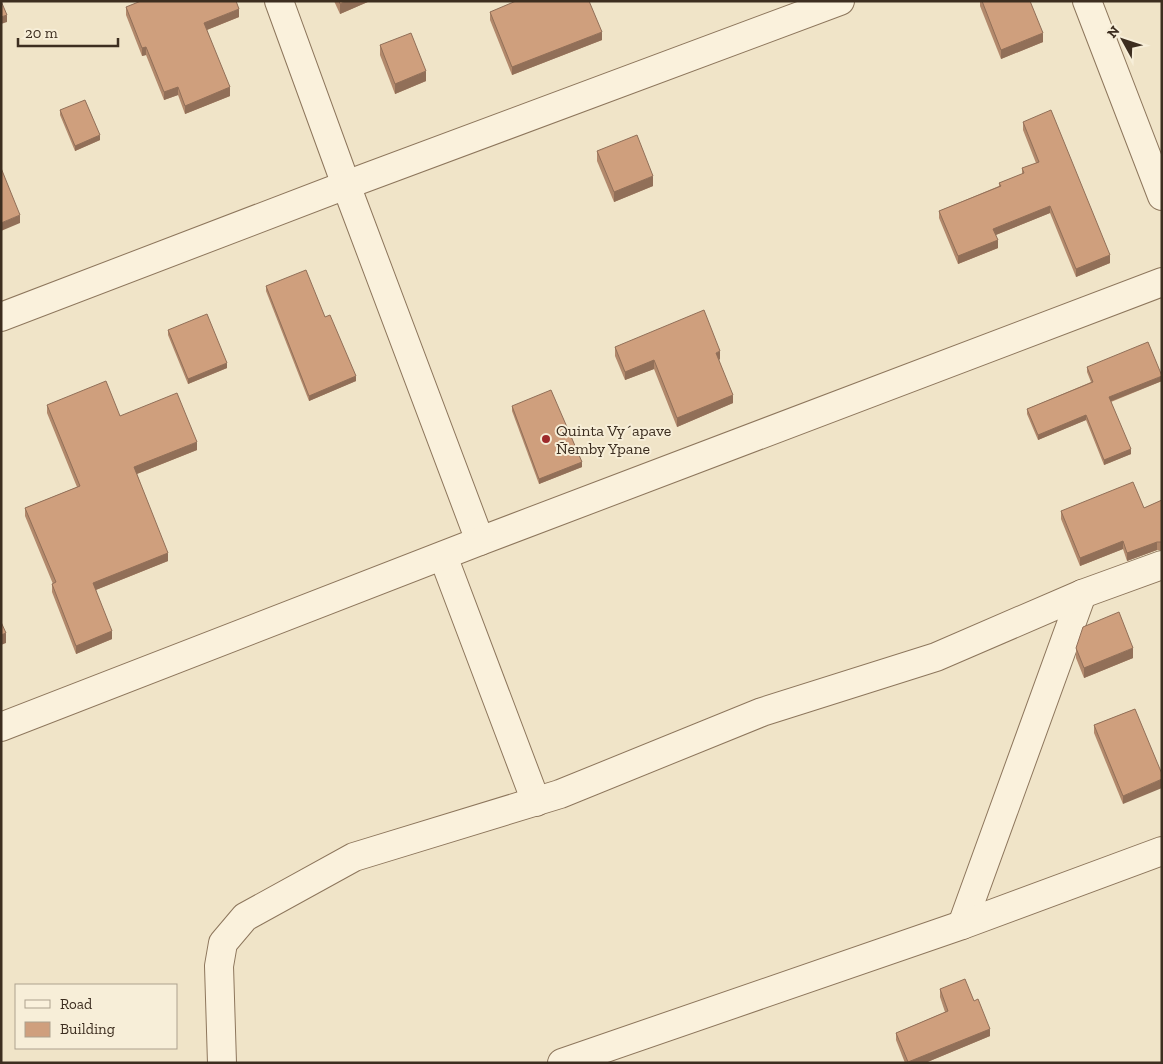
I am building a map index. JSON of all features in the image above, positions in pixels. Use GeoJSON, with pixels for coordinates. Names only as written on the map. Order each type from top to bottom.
{"type":"FeatureCollection","features":[{"type":"Feature","properties":{"kind":"street"},"geometry":{"type":"LineString","coordinates":[[278,1],[480,541]]}},
{"type":"Feature","properties":{"kind":"street"},"geometry":{"type":"LineString","coordinates":[[1,317],[346,185],[840,1]]}},
{"type":"Feature","properties":{"kind":"street"},"geometry":{"type":"LineString","coordinates":[[1087,1],[1162,196]]}},
{"type":"Feature","properties":{"kind":"street"},"geometry":{"type":"LineString","coordinates":[[1,727],[480,541],[1162,282]]}},
{"type":"Feature","properties":{"kind":"street"},"geometry":{"type":"LineString","coordinates":[[443,556],[536,802]]}},
{"type":"Feature","properties":{"kind":"street"},"geometry":{"type":"LineString","coordinates":[[222,1063],[219,966],[223,943],[245,917],[354,857],[536,802],[762,712],[936,657],[1082,594],[1162,565]]}},
{"type":"Feature","properties":{"kind":"street"},"geometry":{"type":"LineString","coordinates":[[962,924],[1082,594]]}},
{"type":"Feature","properties":{"kind":"street"},"geometry":{"type":"LineString","coordinates":[[562,1063],[962,924],[1162,852]]}},
{"type":"Feature","properties":{"kind":"building"},"geometry":{"type":"Polygon","coordinates":[[[1,1],[7,15],[1,17],[1,1]]]}},
{"type":"Feature","properties":{"kind":"building"},"geometry":{"type":"Polygon","coordinates":[[[141,1],[236,1],[239,9],[204,23],[230,87],[185,106],[178,87],[164,92],[146,47],[142,48],[126,7],[141,1]]]}},
{"type":"Feature","properties":{"kind":"building"},"geometry":{"type":"Polygon","coordinates":[[[516,1],[589,1],[602,32],[512,67],[490,12],[516,1]]]}},
{"type":"Feature","properties":{"kind":"building"},"geometry":{"type":"Polygon","coordinates":[[[982,1],[1030,1],[1043,33],[1001,50],[982,1]]]}},
{"type":"Feature","properties":{"kind":"building"},"geometry":{"type":"Polygon","coordinates":[[[411,33],[426,71],[395,84],[380,45],[411,33]]]}},
{"type":"Feature","properties":{"kind":"building"},"geometry":{"type":"Polygon","coordinates":[[[85,100],[100,135],[75,146],[60,110],[85,100]]]}},
{"type":"Feature","properties":{"kind":"building"},"geometry":{"type":"Polygon","coordinates":[[[1051,110],[1110,255],[1076,269],[1050,206],[993,229],[998,240],[958,256],[939,211],[1001,186],[999,183],[1024,173],[1022,168],[1039,162],[1023,122],[1051,110]]]}},
{"type":"Feature","properties":{"kind":"building"},"geometry":{"type":"Polygon","coordinates":[[[637,135],[653,176],[614,192],[597,151],[637,135]]]}},
{"type":"Feature","properties":{"kind":"building"},"geometry":{"type":"Polygon","coordinates":[[[1,168],[20,215],[1,223],[1,168]]]}},
{"type":"Feature","properties":{"kind":"building"},"geometry":{"type":"Polygon","coordinates":[[[306,270],[325,317],[330,315],[356,376],[309,396],[266,286],[306,270]]]}},
{"type":"Feature","properties":{"kind":"building"},"geometry":{"type":"Polygon","coordinates":[[[704,310],[720,351],[716,353],[733,395],[677,418],[654,360],[625,372],[615,347],[704,310]]]}},
{"type":"Feature","properties":{"kind":"building"},"geometry":{"type":"Polygon","coordinates":[[[207,314],[227,363],[188,379],[168,330],[207,314]]]}},
{"type":"Feature","properties":{"kind":"building"},"geometry":{"type":"Polygon","coordinates":[[[1148,342],[1162,376],[1109,397],[1131,449],[1104,460],[1086,415],[1038,435],[1027,409],[1093,382],[1087,367],[1148,342]]]}},
{"type":"Feature","properties":{"kind":"building"},"geometry":{"type":"Polygon","coordinates":[[[106,381],[120,416],[177,393],[197,442],[134,467],[168,553],[93,583],[112,631],[76,646],[52,584],[56,582],[25,508],[80,486],[47,405],[106,381]]]}},
{"type":"Feature","properties":{"kind":"building","name":"Quinta Vy´apave Ñemby Ypane"},"geometry":{"type":"Polygon","coordinates":[[[551,390],[582,462],[539,479],[512,406],[551,390]]]}},
{"type":"Feature","properties":{"kind":"building"},"geometry":{"type":"Polygon","coordinates":[[[1133,482],[1144,508],[1162,500],[1162,542],[1127,553],[1123,541],[1080,558],[1061,511],[1133,482]]]}},
{"type":"Feature","properties":{"kind":"building"},"geometry":{"type":"Polygon","coordinates":[[[1119,612],[1133,648],[1084,668],[1076,648],[1083,627],[1119,612]]]}},
{"type":"Feature","properties":{"kind":"building"},"geometry":{"type":"Polygon","coordinates":[[[1,622],[6,633],[1,635],[1,622]]]}},
{"type":"Feature","properties":{"kind":"building"},"geometry":{"type":"Polygon","coordinates":[[[1135,709],[1162,774],[1162,779],[1123,796],[1094,725],[1135,709]]]}},
{"type":"Feature","properties":{"kind":"building"},"geometry":{"type":"Polygon","coordinates":[[[965,979],[974,1001],[978,999],[990,1029],[908,1062],[896,1033],[948,1011],[940,989],[965,979]]]}},
{"type":"Feature","properties":{"kind":"place","name":"Quinta Vy´apave Ñemby Ypane"},"geometry":{"type":"Point","coordinates":[546,439]}}]}
